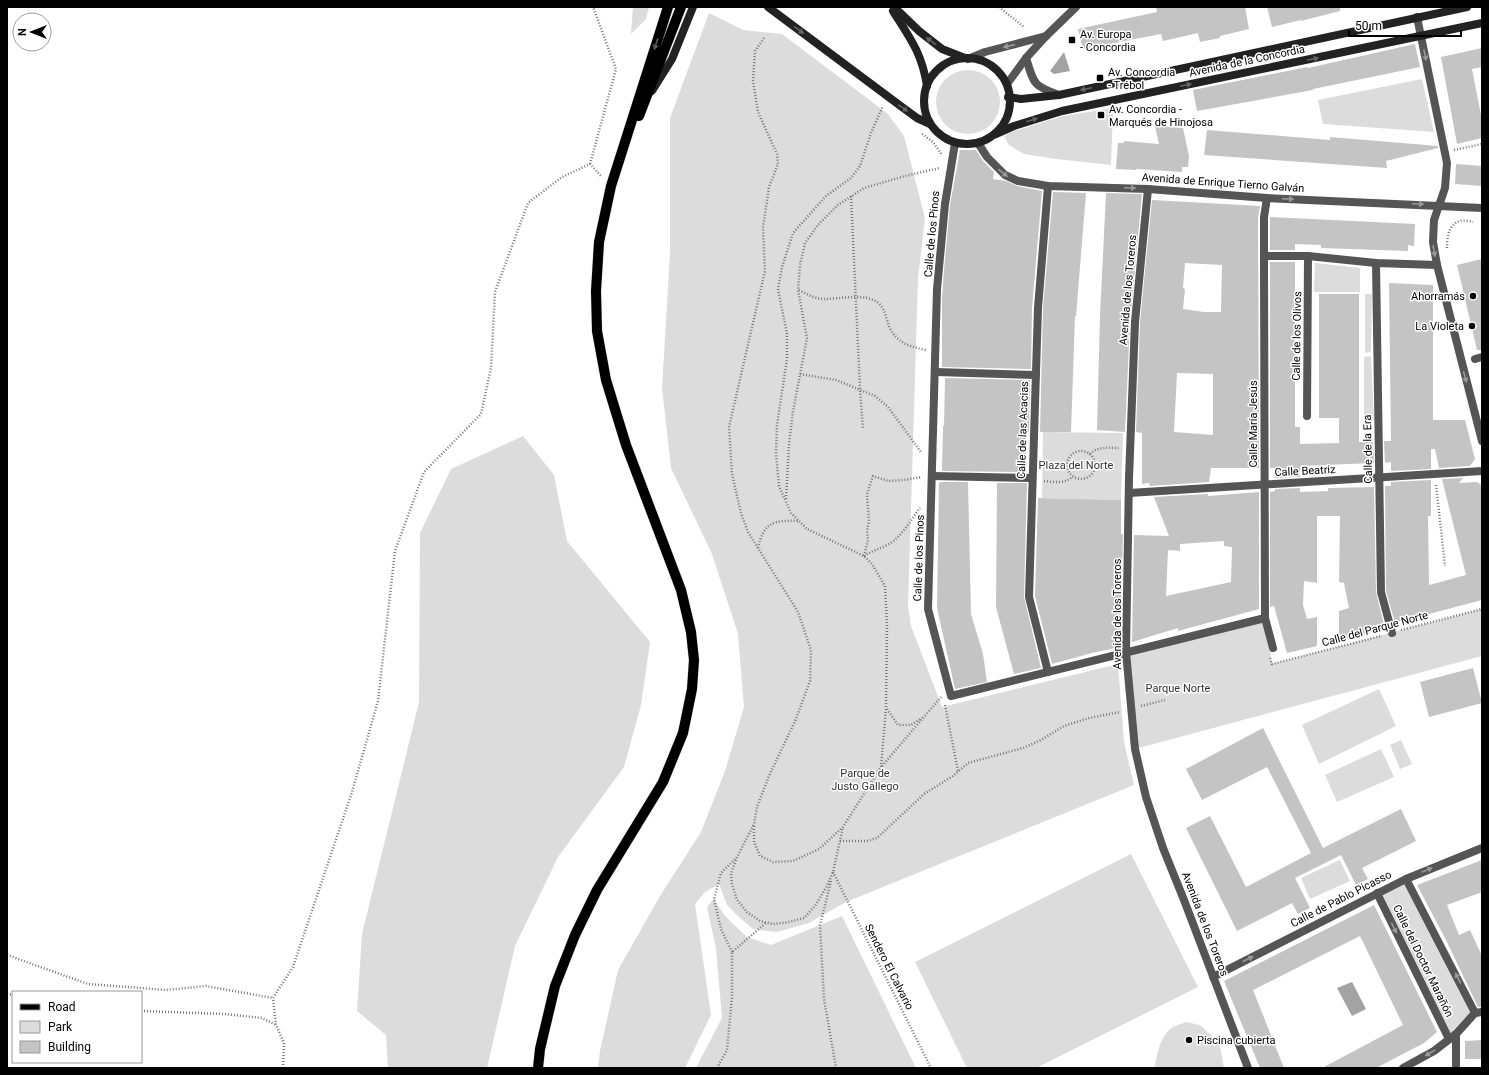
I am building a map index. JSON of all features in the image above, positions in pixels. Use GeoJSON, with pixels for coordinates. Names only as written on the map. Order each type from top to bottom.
{"type":"FeatureCollection","features":[{"type":"Feature","properties":{"kind":"main road"},"geometry":{"type":"LineString","coordinates":[[538,1068],[540,1049],[555,986],[575,935],[597,890],[663,782],[683,733],[692,689],[694,660],[692,639],[681,590],[626,446],[606,380],[597,331],[596,291],[599,242],[612,182],[668,7]]}},
{"type":"Feature","properties":{"kind":"main road"},"geometry":{"type":"LineString","coordinates":[[612,182],[645,102],[681,7]]}},
{"type":"Feature","properties":{"kind":"street"},"geometry":{"type":"LineString","coordinates":[[645,102],[672,59],[693,7]]}},
{"type":"Feature","properties":{"kind":"street"},"geometry":{"type":"LineString","coordinates":[[768,7],[917,118],[930,124]]}},
{"type":"Feature","properties":{"kind":"street"},"geometry":{"type":"LineString","coordinates":[[892,7],[916,46],[924,70],[927,86]]}},
{"type":"Feature","properties":{"kind":"street"},"geometry":{"type":"LineString","coordinates":[[892,7],[918,31],[942,49],[967,58],[987,62],[1008,84]]}},
{"type":"Feature","properties":{"kind":"street"},"geometry":{"type":"LineString","coordinates":[[1046,36],[949,62],[935,72],[927,86],[924,103],[930,124],[938,134],[955,143],[978,144],[996,134],[1006,121],[1010,109],[1008,84],[1026,58],[1076,7]]}},
{"type":"Feature","properties":{"kind":"street","name":"Avenida de la Concordia"},"geometry":{"type":"LineString","coordinates":[[1008,97],[1021,99],[1059,95],[1467,7]]}},
{"type":"Feature","properties":{"kind":"street"},"geometry":{"type":"LineString","coordinates":[[1417,17],[1447,163],[1445,188],[1434,220],[1433,242],[1437,265],[1482,441]]}},
{"type":"Feature","properties":{"kind":"street","name":"Avenida de la Concordia"},"geometry":{"type":"LineString","coordinates":[[996,134],[1014,126],[1062,111],[1482,24]]}},
{"type":"Feature","properties":{"kind":"street"},"geometry":{"type":"LineString","coordinates":[[1026,58],[1035,83],[1042,89],[1059,95]]}},
{"type":"Feature","properties":{"kind":"street","name":"Calle de los Pinos"},"geometry":{"type":"LineString","coordinates":[[955,143],[945,204],[937,289],[936,372],[928,609],[951,696],[1265,618]]}},
{"type":"Feature","properties":{"kind":"street","name":"Avenida de Enrique Tierno Galván"},"geometry":{"type":"LineString","coordinates":[[978,144],[987,157],[1005,175],[1018,181],[1048,186],[1148,189],[1267,198],[1482,208]]}},
{"type":"Feature","properties":{"kind":"street","name":"Calle de las Acacias"},"geometry":{"type":"LineString","coordinates":[[1048,186],[1038,308],[1036,375],[1036,480],[1029,597],[1048,672]]}},
{"type":"Feature","properties":{"kind":"street","name":"Avenida de los Toreros"},"geometry":{"type":"LineString","coordinates":[[1148,189],[1135,322],[1129,493],[1126,652],[1135,749],[1146,796],[1163,848],[1248,1068]]}},
{"type":"Feature","properties":{"kind":"street","name":"Calle María Jesús"},"geometry":{"type":"LineString","coordinates":[[1267,198],[1264,217],[1265,618],[1273,648]]}},
{"type":"Feature","properties":{"kind":"street"},"geometry":{"type":"LineString","coordinates":[[1264,256],[1308,256],[1376,263],[1437,265]]}},
{"type":"Feature","properties":{"kind":"street","name":"Calle de los Olivos"},"geometry":{"type":"LineString","coordinates":[[1307,416],[1308,256]]}},
{"type":"Feature","properties":{"kind":"street","name":"Calle de la Era"},"geometry":{"type":"LineString","coordinates":[[1376,263],[1381,592],[1392,633]]}},
{"type":"Feature","properties":{"kind":"street"},"geometry":{"type":"LineString","coordinates":[[936,372],[1036,375]]}},
{"type":"Feature","properties":{"kind":"street","name":"Calle Beatriz"},"geometry":{"type":"LineString","coordinates":[[1129,493],[1482,471]]}},
{"type":"Feature","properties":{"kind":"street"},"geometry":{"type":"LineString","coordinates":[[932,476],[1036,480]]}},
{"type":"Feature","properties":{"kind":"street","name":"Calle de Pablo Picasso"},"geometry":{"type":"LineString","coordinates":[[1214,977],[1406,879],[1482,848]]}},
{"type":"Feature","properties":{"kind":"street","name":"Calle del Doctor Marañón"},"geometry":{"type":"LineString","coordinates":[[1406,879],[1479,1013]]}},
{"type":"Feature","properties":{"kind":"street","name":"Calle del Doctor Marañón"},"geometry":{"type":"LineString","coordinates":[[1377,893],[1449,1040]]}},
{"type":"Feature","properties":{"kind":"street"},"geometry":{"type":"LineString","coordinates":[[1403,1068],[1434,1051],[1449,1040],[1479,1013]]}},
{"type":"Feature","properties":{"kind":"street"},"geometry":{"type":"LineString","coordinates":[[1456,1034],[1456,1068]]}},
{"type":"Feature","properties":{"kind":"path"},"geometry":{"type":"LineString","coordinates":[[283,1068],[284,1043],[276,1025],[273,998],[293,968],[352,792],[378,701],[395,552],[424,472],[482,414],[491,368],[495,292],[528,202],[562,178],[590,164],[616,69],[593,7]]}},
{"type":"Feature","properties":{"kind":"path"},"geometry":{"type":"LineString","coordinates":[[1000,7],[1024,27]]}},
{"type":"Feature","properties":{"kind":"path"},"geometry":{"type":"LineString","coordinates":[[764,38],[755,51],[753,81],[758,112],[777,154],[778,164],[769,187],[763,228],[765,271],[729,427],[732,474],[739,505],[748,532],[798,612],[811,650],[810,681],[796,719],[769,776],[757,807],[754,824],[754,842],[760,856],[773,862],[793,861],[819,849],[844,826],[881,767],[941,697]]}},
{"type":"Feature","properties":{"kind":"path"},"geometry":{"type":"LineString","coordinates":[[881,767],[886,708],[887,624],[885,586],[872,564],[864,556],[807,529],[791,512],[779,486],[776,454],[777,425],[787,359],[787,334],[778,289],[782,267],[793,234],[826,196],[851,178],[860,166],[871,133],[883,106],[889,110]]}},
{"type":"Feature","properties":{"kind":"path"},"geometry":{"type":"LineString","coordinates":[[920,133],[933,142],[943,155],[941,176]]}},
{"type":"Feature","properties":{"kind":"path"},"geometry":{"type":"LineString","coordinates":[[1455,155],[1454,150],[1482,144]]}},
{"type":"Feature","properties":{"kind":"path"},"geometry":{"type":"LineString","coordinates":[[590,164],[612,182]]}},
{"type":"Feature","properties":{"kind":"path"},"geometry":{"type":"LineString","coordinates":[[786,501],[789,444],[807,338],[798,290],[800,265],[806,243],[818,225],[838,205],[864,188],[942,168]]}},
{"type":"Feature","properties":{"kind":"path"},"geometry":{"type":"LineString","coordinates":[[851,196],[863,429]]}},
{"type":"Feature","properties":{"kind":"path"},"geometry":{"type":"LineString","coordinates":[[1448,255],[1446,248],[1452,226],[1460,221],[1473,222]]}},
{"type":"Feature","properties":{"kind":"path"},"geometry":{"type":"LineString","coordinates":[[798,290],[813,297],[824,299],[856,297],[872,299],[878,302],[884,309],[888,325],[897,339],[911,347],[928,350]]}},
{"type":"Feature","properties":{"kind":"path"},"geometry":{"type":"LineString","coordinates":[[800,374],[836,380],[875,396],[888,407],[925,457]]}},
{"type":"Feature","properties":{"kind":"path"},"geometry":{"type":"LineString","coordinates":[[1090,454],[1094,450],[1100,448],[1122,448]]}},
{"type":"Feature","properties":{"kind":"path"},"geometry":{"type":"LineString","coordinates":[[1077,451],[1090,454],[1095,462],[1093,472],[1086,478],[1077,479],[1072,477],[1066,465],[1069,456],[1077,451]]}},
{"type":"Feature","properties":{"kind":"path"},"geometry":{"type":"LineString","coordinates":[[1434,474],[1445,566]]}},
{"type":"Feature","properties":{"kind":"path"},"geometry":{"type":"LineString","coordinates":[[864,556],[868,540],[867,531],[869,521],[867,494],[873,476],[888,481],[924,476],[924,483]]}},
{"type":"Feature","properties":{"kind":"path"},"geometry":{"type":"LineString","coordinates":[[1036,480],[1061,482],[1069,481],[1072,477]]}},
{"type":"Feature","properties":{"kind":"path"},"geometry":{"type":"LineString","coordinates":[[864,556],[872,550],[887,545],[903,531],[923,504],[923,511]]}},
{"type":"Feature","properties":{"kind":"path"},"geometry":{"type":"LineString","coordinates":[[758,549],[761,534],[768,526],[777,522],[799,521]]}},
{"type":"Feature","properties":{"kind":"path","name":"Calle del Parque Norte"},"geometry":{"type":"LineString","coordinates":[[1270,657],[1272,664],[1482,609]]}},
{"type":"Feature","properties":{"kind":"path"},"geometry":{"type":"LineString","coordinates":[[939,690],[945,704],[958,771]]}},
{"type":"Feature","properties":{"kind":"path"},"geometry":{"type":"LineString","coordinates":[[886,708],[898,725],[911,724],[924,717]]}},
{"type":"Feature","properties":{"kind":"path"},"geometry":{"type":"LineString","coordinates":[[840,841],[867,841],[877,838],[924,794],[968,763],[1023,748],[1041,740],[1064,726],[1089,718],[1123,711]]}},
{"type":"Feature","properties":{"kind":"path"},"geometry":{"type":"LineString","coordinates":[[754,824],[737,858],[731,874],[732,884],[737,900],[747,912],[760,920],[773,924],[804,918],[815,906],[827,886],[833,872]]}},
{"type":"Feature","properties":{"kind":"path"},"geometry":{"type":"LineString","coordinates":[[836,1068],[824,999],[820,926],[844,826]]}},
{"type":"Feature","properties":{"kind":"path"},"geometry":{"type":"LineString","coordinates":[[717,1068],[727,1050],[732,997],[732,952],[720,929],[714,899],[720,873],[737,858]]}},
{"type":"Feature","properties":{"kind":"path","name":"Sendero El Calvario"},"geometry":{"type":"LineString","coordinates":[[833,872],[931,1068]]}},
{"type":"Feature","properties":{"kind":"path"},"geometry":{"type":"LineString","coordinates":[[732,952],[767,922]]}},
{"type":"Feature","properties":{"kind":"path"},"geometry":{"type":"LineString","coordinates":[[7,955],[88,984],[166,990],[206,986],[273,998]]}},
{"type":"Feature","properties":{"kind":"path"},"geometry":{"type":"LineString","coordinates":[[142,1011],[224,1014],[262,1018],[276,1025]]}},
{"type":"Feature","properties":{"kind":"green space"},"geometry":{"type":"Polygon","coordinates":[[[633,7],[649,7],[646,19],[631,34],[633,7]]]}},
{"type":"Feature","properties":{"kind":"green space","name":"Parque de Justo Gallego"},"geometry":{"type":"Polygon","coordinates":[[[709,13],[743,30],[782,34],[888,114],[904,136],[925,218],[918,279],[908,607],[911,626],[942,707],[1118,664],[1124,742],[1134,785],[846,902],[809,923],[777,932],[753,929],[727,905],[719,884],[705,892],[695,904],[711,1015],[685,1068],[598,1068],[600,1051],[618,970],[660,896],[701,832],[725,771],[744,707],[738,634],[712,554],[671,468],[662,388],[670,254],[670,118],[709,13]]]}},
{"type":"Feature","properties":{"kind":"green space"},"geometry":{"type":"Polygon","coordinates":[[[968,70],[986,76],[994,84],[1000,102],[994,120],[986,128],[968,134],[950,128],[942,120],[936,102],[942,84],[950,76],[968,70]]]}},
{"type":"Feature","properties":{"kind":"green space"},"geometry":{"type":"Polygon","coordinates":[[[1422,79],[1434,132],[1323,124],[1318,100],[1422,79]]]}},
{"type":"Feature","properties":{"kind":"green space"},"geometry":{"type":"Polygon","coordinates":[[[1113,108],[1111,165],[1024,154],[1009,145],[1004,136],[1011,132],[1063,116],[1113,108]]]}},
{"type":"Feature","properties":{"kind":"green space"},"geometry":{"type":"Polygon","coordinates":[[[1315,263],[1360,268],[1360,292],[1314,292],[1315,263]]]}},
{"type":"Feature","properties":{"kind":"green space"},"geometry":{"type":"Polygon","coordinates":[[[1365,294],[1372,294],[1371,352],[1365,353],[1365,294]]]}},
{"type":"Feature","properties":{"kind":"green space"},"geometry":{"type":"Polygon","coordinates":[[[1371,356],[1374,420],[1364,424],[1364,357],[1371,356]]]}},
{"type":"Feature","properties":{"kind":"green space","name":"Plaza del Norte"},"geometry":{"type":"Polygon","coordinates":[[[1043,432],[1123,433],[1121,500],[1042,498],[1043,432]]]}},
{"type":"Feature","properties":{"kind":"green space"},"geometry":{"type":"Polygon","coordinates":[[[523,436],[554,475],[567,541],[650,642],[641,705],[624,767],[558,857],[515,946],[487,1068],[388,1068],[386,1035],[357,1011],[362,934],[419,702],[420,533],[451,469],[523,436]]]}},
{"type":"Feature","properties":{"kind":"green space","name":"Parque Norte"},"geometry":{"type":"Polygon","coordinates":[[[1482,609],[1482,656],[1135,749],[1126,652],[1265,618],[1272,664],[1482,609]]]}},
{"type":"Feature","properties":{"kind":"green space"},"geometry":{"type":"Polygon","coordinates":[[[1379,689],[1396,726],[1319,764],[1302,725],[1379,689]]]}},
{"type":"Feature","properties":{"kind":"green space"},"geometry":{"type":"Polygon","coordinates":[[[1401,740],[1412,764],[1400,769],[1390,745],[1401,740]]]}},
{"type":"Feature","properties":{"kind":"green space"},"geometry":{"type":"Polygon","coordinates":[[[1381,749],[1394,777],[1337,802],[1325,775],[1381,749]]]}},
{"type":"Feature","properties":{"kind":"green space"},"geometry":{"type":"Polygon","coordinates":[[[1131,854],[1198,987],[1036,1068],[967,1068],[915,962],[1131,854]]]}},
{"type":"Feature","properties":{"kind":"green space"},"geometry":{"type":"Polygon","coordinates":[[[1340,860],[1350,881],[1310,899],[1301,878],[1340,860]]]}},
{"type":"Feature","properties":{"kind":"green space"},"geometry":{"type":"Polygon","coordinates":[[[1404,884],[1470,1013],[1450,1033],[1383,895],[1404,884]]]}},
{"type":"Feature","properties":{"kind":"green space"},"geometry":{"type":"Polygon","coordinates":[[[714,899],[725,916],[747,937],[771,945],[842,916],[916,1068],[696,1068],[722,1018],[716,948],[707,907],[714,899]]]}},
{"type":"Feature","properties":{"kind":"green space","name":"Piscina cubierta"},"geometry":{"type":"Polygon","coordinates":[[[1186,1022],[1200,1025],[1211,1035],[1220,1046],[1224,1068],[1155,1068],[1158,1051],[1165,1035],[1173,1027],[1186,1022]]]}},
{"type":"Feature","properties":{"kind":"shaded area"},"geometry":{"type":"Polygon","coordinates":[[[1064,52],[1070,71],[1054,74],[1050,71],[1064,52]]]}},
{"type":"Feature","properties":{"kind":"shaded area"},"geometry":{"type":"Polygon","coordinates":[[[1352,982],[1366,1009],[1352,1016],[1337,988],[1352,982]]]}},
{"type":"Feature","properties":{"kind":"building"},"geometry":{"type":"Polygon","coordinates":[[[1156,7],[1245,7],[1249,29],[1220,36],[1220,38],[1200,42],[1198,33],[1163,41],[1161,34],[1083,49],[1078,29],[1157,12],[1156,7]]]}},
{"type":"Feature","properties":{"kind":"building"},"geometry":{"type":"Polygon","coordinates":[[[1267,7],[1340,7],[1340,11],[1272,27],[1267,7]]]}},
{"type":"Feature","properties":{"kind":"building"},"geometry":{"type":"Polygon","coordinates":[[[1415,44],[1420,67],[1313,90],[1197,111],[1193,90],[1308,68],[1415,44]]]}},
{"type":"Feature","properties":{"kind":"building"},"geometry":{"type":"Polygon","coordinates":[[[1482,48],[1482,67],[1472,69],[1482,120],[1482,138],[1457,144],[1441,57],[1482,48]]]}},
{"type":"Feature","properties":{"kind":"building"},"geometry":{"type":"Polygon","coordinates":[[[1155,126],[1183,128],[1189,156],[1188,167],[1182,167],[1182,172],[1116,169],[1118,143],[1124,143],[1124,141],[1159,144],[1155,126]]]}},
{"type":"Feature","properties":{"kind":"building"},"geometry":{"type":"Polygon","coordinates":[[[1207,130],[1330,140],[1330,137],[1438,146],[1438,148],[1386,161],[1387,168],[1204,155],[1207,130]]]}},
{"type":"Feature","properties":{"kind":"building"},"geometry":{"type":"Polygon","coordinates":[[[960,150],[976,150],[983,161],[994,172],[993,179],[1042,191],[1032,308],[1031,369],[942,367],[942,297],[944,270],[950,205],[960,150]]]}},
{"type":"Feature","properties":{"kind":"building"},"geometry":{"type":"Polygon","coordinates":[[[1456,164],[1482,166],[1482,186],[1455,184],[1456,164]]]}},
{"type":"Feature","properties":{"kind":"building"},"geometry":{"type":"Polygon","coordinates":[[[1053,192],[1086,193],[1075,316],[1071,432],[1040,432],[1043,308],[1053,192]]]}},
{"type":"Feature","properties":{"kind":"building"},"geometry":{"type":"Polygon","coordinates":[[[1106,193],[1142,194],[1130,322],[1125,432],[1097,430],[1100,316],[1106,193]]]}},
{"type":"Feature","properties":{"kind":"building"},"geometry":{"type":"Polygon","coordinates":[[[1152,200],[1260,206],[1258,217],[1259,468],[1211,468],[1209,482],[1150,486],[1149,483],[1142,484],[1142,433],[1136,432],[1140,322],[1152,200]],[[1185,263],[1183,309],[1204,312],[1221,312],[1222,265],[1185,263]],[[1177,373],[1174,432],[1213,435],[1213,374],[1177,373]]]}},
{"type":"Feature","properties":{"kind":"building"},"geometry":{"type":"Polygon","coordinates":[[[1270,217],[1415,224],[1414,246],[1408,245],[1408,251],[1321,248],[1321,245],[1295,244],[1295,250],[1270,250],[1270,217]]]}},
{"type":"Feature","properties":{"kind":"building","name":"Ahorramás"},"geometry":{"type":"Polygon","coordinates":[[[1482,259],[1482,350],[1477,350],[1457,265],[1482,259]]]}},
{"type":"Feature","properties":{"kind":"building"},"geometry":{"type":"Polygon","coordinates":[[[1270,262],[1295,262],[1295,427],[1300,427],[1300,444],[1339,443],[1339,418],[1319,418],[1319,294],[1359,294],[1359,442],[1373,442],[1374,463],[1300,466],[1300,477],[1275,478],[1275,468],[1270,468],[1270,262]]]}},
{"type":"Feature","properties":{"kind":"building"},"geometry":{"type":"Polygon","coordinates":[[[1389,283],[1433,285],[1433,420],[1465,420],[1475,459],[1470,466],[1439,468],[1435,449],[1431,449],[1431,469],[1391,471],[1391,462],[1385,463],[1384,441],[1391,441],[1389,283]]]}},
{"type":"Feature","properties":{"kind":"building"},"geometry":{"type":"Polygon","coordinates":[[[945,378],[1030,380],[1029,432],[1026,432],[1026,472],[942,471],[945,378]]]}},
{"type":"Feature","properties":{"kind":"building"},"geometry":{"type":"Polygon","coordinates":[[[1463,478],[1459,483],[1477,482],[1481,485],[1482,490],[1482,600],[1395,623],[1386,591],[1385,486],[1391,486],[1391,482],[1431,480],[1431,516],[1428,516],[1429,585],[1466,575],[1442,479],[1463,478]]]}},
{"type":"Feature","properties":{"kind":"building"},"geometry":{"type":"Polygon","coordinates":[[[968,482],[971,614],[983,654],[987,682],[955,689],[937,608],[939,483],[968,482]]]}},
{"type":"Feature","properties":{"kind":"building"},"geometry":{"type":"Polygon","coordinates":[[[997,483],[1027,483],[1024,597],[1041,668],[1014,674],[996,607],[997,483]]]}},
{"type":"Feature","properties":{"kind":"building"},"geometry":{"type":"Polygon","coordinates":[[[1374,487],[1376,592],[1384,629],[1339,640],[1339,611],[1349,608],[1344,583],[1339,582],[1340,516],[1317,516],[1317,583],[1304,581],[1303,605],[1307,619],[1317,617],[1317,646],[1287,653],[1274,606],[1270,607],[1270,492],[1275,491],[1275,489],[1300,488],[1300,492],[1328,491],[1328,488],[1374,487]]]}},
{"type":"Feature","properties":{"kind":"building"},"geometry":{"type":"Polygon","coordinates":[[[1259,492],[1259,609],[1178,631],[1178,628],[1132,642],[1134,535],[1169,536],[1154,497],[1208,494],[1208,496],[1259,492]],[[1224,541],[1180,544],[1180,551],[1168,550],[1166,596],[1231,582],[1232,547],[1224,546],[1224,541]]]}},
{"type":"Feature","properties":{"kind":"building"},"geometry":{"type":"Polygon","coordinates":[[[1038,498],[1121,500],[1121,534],[1123,534],[1120,647],[1052,664],[1035,596],[1038,498]]]}},
{"type":"Feature","properties":{"kind":"building"},"geometry":{"type":"Polygon","coordinates":[[[1473,668],[1482,703],[1429,717],[1420,682],[1473,668]]]}},
{"type":"Feature","properties":{"kind":"building"},"geometry":{"type":"Polygon","coordinates":[[[1263,728],[1323,848],[1401,809],[1416,841],[1362,868],[1368,879],[1356,885],[1341,855],[1295,878],[1310,908],[1298,914],[1292,903],[1237,931],[1186,828],[1210,816],[1246,887],[1311,853],[1267,767],[1202,800],[1186,769],[1263,728]]]}},
{"type":"Feature","properties":{"kind":"building"},"geometry":{"type":"Polygon","coordinates":[[[1482,860],[1482,892],[1447,905],[1459,935],[1470,930],[1482,956],[1482,1007],[1478,1007],[1446,940],[1417,885],[1482,860]]]}},
{"type":"Feature","properties":{"kind":"building"},"geometry":{"type":"Polygon","coordinates":[[[1374,905],[1437,1032],[1424,1043],[1376,1068],[1322,1068],[1403,1025],[1360,936],[1253,990],[1284,1068],[1260,1068],[1224,981],[1374,905]]]}},
{"type":"Feature","properties":{"kind":"building"},"geometry":{"type":"Polygon","coordinates":[[[1482,1040],[1482,1059],[1465,1059],[1465,1041],[1482,1040]]]}},
{"type":"Feature","properties":{"kind":"place","name":"Av. Europa - Concordia"},"geometry":{"type":"Point","coordinates":[1072,40]}},
{"type":"Feature","properties":{"kind":"place","name":"Av. Concordia - Trébol"},"geometry":{"type":"Point","coordinates":[1100,78]}},
{"type":"Feature","properties":{"kind":"place","name":"Av. Concordia - Marqués de Hinojosa"},"geometry":{"type":"Point","coordinates":[1101,115]}},
{"type":"Feature","properties":{"kind":"place","name":"Ahorramás"},"geometry":{"type":"Point","coordinates":[1473,296]}},
{"type":"Feature","properties":{"kind":"place","name":"La Violeta"},"geometry":{"type":"Point","coordinates":[1472,326]}},
{"type":"Feature","properties":{"kind":"place","name":"Piscina cubierta"},"geometry":{"type":"Point","coordinates":[1189,1040]}}]}
